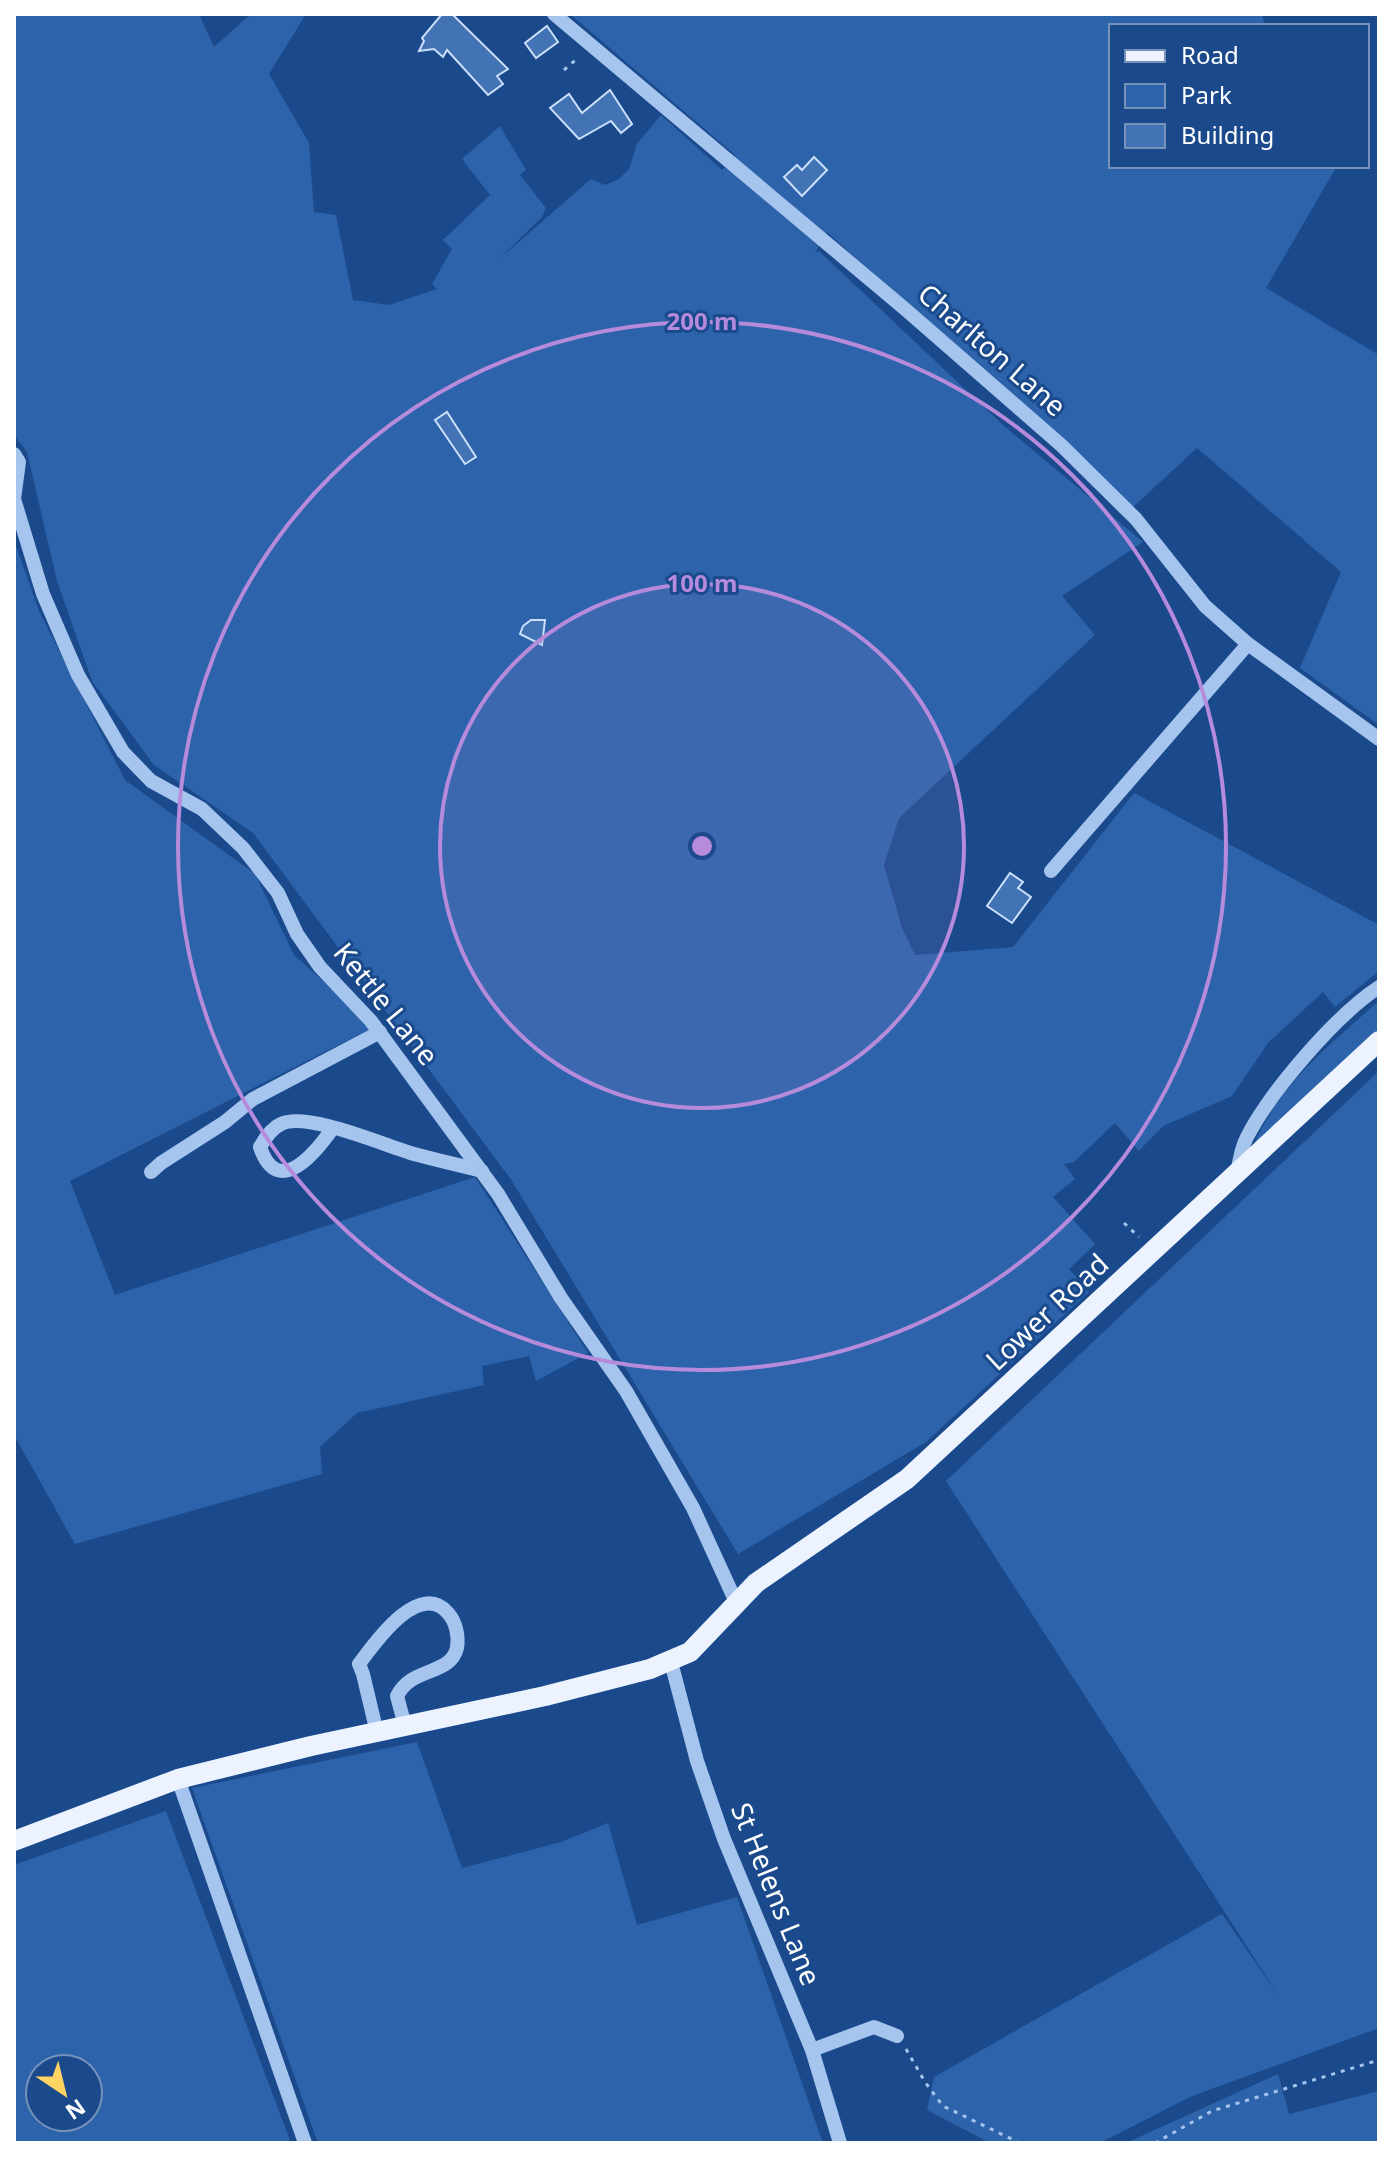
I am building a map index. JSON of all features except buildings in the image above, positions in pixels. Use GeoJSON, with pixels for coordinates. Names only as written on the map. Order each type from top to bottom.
{"type":"FeatureCollection","features":[{"type":"Feature","properties":{"kind":"main road","name":"Lower Road"},"geometry":{"type":"LineString","coordinates":[[671,1662],[698,1644],[756,1583],[907,1479],[1379,1041]]}},
{"type":"Feature","properties":{"kind":"main road"},"geometry":{"type":"LineString","coordinates":[[14,1841],[178,1779],[545,1696],[671,1662]]}},
{"type":"Feature","properties":{"kind":"street","name":"Charlton Lane"},"geometry":{"type":"LineString","coordinates":[[554,14],[905,309],[1061,445],[1136,519],[1205,606],[1248,644],[1379,739]]}},
{"type":"Feature","properties":{"kind":"street","name":"Kettle Lane"},"geometry":{"type":"LineString","coordinates":[[14,454],[19,462],[14,499],[43,594],[78,675],[123,752],[151,781],[202,809],[243,848],[278,893],[297,934],[320,967],[380,1032],[482,1171],[561,1298],[626,1391],[693,1508],[736,1602]]}},
{"type":"Feature","properties":{"kind":"street"},"geometry":{"type":"LineString","coordinates":[[1051,871],[1248,644]]}},
{"type":"Feature","properties":{"kind":"street"},"geometry":{"type":"LineString","coordinates":[[1237,1174],[1245,1140],[1279,1090],[1343,1015],[1379,987]]}},
{"type":"Feature","properties":{"kind":"street"},"geometry":{"type":"LineString","coordinates":[[151,1172],[225,1122],[253,1099],[380,1032]]}},
{"type":"Feature","properties":{"kind":"street"},"geometry":{"type":"LineString","coordinates":[[333,1128],[318,1149],[301,1165],[288,1171],[276,1169],[264,1159],[260,1147],[267,1136],[282,1123],[298,1121],[333,1128],[414,1154],[482,1171]]}},
{"type":"Feature","properties":{"kind":"street"},"geometry":{"type":"LineString","coordinates":[[377,1733],[359,1664],[392,1622],[409,1610],[437,1604],[453,1620],[457,1646],[447,1663],[415,1676],[402,1688],[397,1696],[405,1726]]}},
{"type":"Feature","properties":{"kind":"street","name":"St Helens Lane"},"geometry":{"type":"LineString","coordinates":[[671,1662],[697,1761],[724,1839],[812,2050],[840,2143]]}},
{"type":"Feature","properties":{"kind":"street"},"geometry":{"type":"LineString","coordinates":[[178,1779],[305,2143]]}},
{"type":"Feature","properties":{"kind":"street"},"geometry":{"type":"LineString","coordinates":[[812,2050],[874,2027],[897,2036]]}},
{"type":"Feature","properties":{"kind":"path"},"geometry":{"type":"LineString","coordinates":[[564,70],[590,46]]}},
{"type":"Feature","properties":{"kind":"path"},"geometry":{"type":"LineString","coordinates":[[897,2036],[943,2106],[1020,2143]]}},
{"type":"Feature","properties":{"kind":"path"},"geometry":{"type":"LineString","coordinates":[[1155,2143],[1212,2111],[1379,2060]]}},
{"type":"Feature","properties":{"kind":"green space"},"geometry":{"type":"Polygon","coordinates":[[[14,14],[199,14],[214,47],[251,14],[306,14],[269,74],[309,143],[314,212],[336,215],[353,300],[389,305],[437,289],[432,284],[452,249],[443,240],[490,195],[462,159],[500,126],[526,170],[520,175],[546,208],[542,217],[499,259],[591,179],[605,185],[619,179],[629,169],[637,144],[661,115],[722,170],[735,155],[570,14],[1262,14],[1264,24],[1109,24],[1109,168],[1336,168],[1266,288],[1379,355],[1379,725],[1300,668],[1341,572],[1197,448],[1132,508],[827,232],[815,253],[819,251],[1004,426],[1143,542],[1062,596],[1095,635],[899,818],[884,865],[902,928],[915,955],[1013,947],[1134,793],[1379,925],[1379,971],[1335,1007],[1323,992],[1268,1043],[1232,1096],[1163,1126],[1139,1151],[1115,1123],[1074,1162],[1064,1164],[1075,1179],[1053,1197],[1095,1244],[1069,1269],[1089,1292],[926,1442],[738,1554],[512,1181],[253,833],[154,765],[92,681],[57,581],[27,452],[14,435],[14,14]]]}},
{"type":"Feature","properties":{"kind":"green space"},"geometry":{"type":"Polygon","coordinates":[[[14,540],[39,611],[125,780],[255,874],[294,955],[374,1027],[70,1181],[115,1295],[475,1177],[588,1353],[536,1381],[529,1356],[482,1366],[484,1385],[357,1413],[320,1447],[322,1474],[75,1544],[14,1435],[14,540]]]}},
{"type":"Feature","properties":{"kind":"green space"},"geometry":{"type":"Polygon","coordinates":[[[1379,1001],[1379,1030],[1254,1144],[1292,1083],[1379,1001]]]}},
{"type":"Feature","properties":{"kind":"green space"},"geometry":{"type":"Polygon","coordinates":[[[1379,1071],[1379,2028],[1192,2096],[1100,2143],[990,2143],[927,2110],[934,2077],[1222,1914],[1279,1996],[946,1481],[1379,1071]]]}},
{"type":"Feature","properties":{"kind":"green space"},"geometry":{"type":"Polygon","coordinates":[[[417,1742],[462,1868],[561,1842],[608,1823],[637,1925],[737,1897],[823,2143],[318,2143],[192,1788],[417,1742]]]}},
{"type":"Feature","properties":{"kind":"green space"},"geometry":{"type":"Polygon","coordinates":[[[166,1811],[291,2143],[14,2143],[14,1865],[166,1811]]]}},
{"type":"Feature","properties":{"kind":"green space"},"geometry":{"type":"Polygon","coordinates":[[[1278,2074],[1289,2114],[1379,2091],[1379,2143],[1126,2143],[1278,2074]]]}}]}
